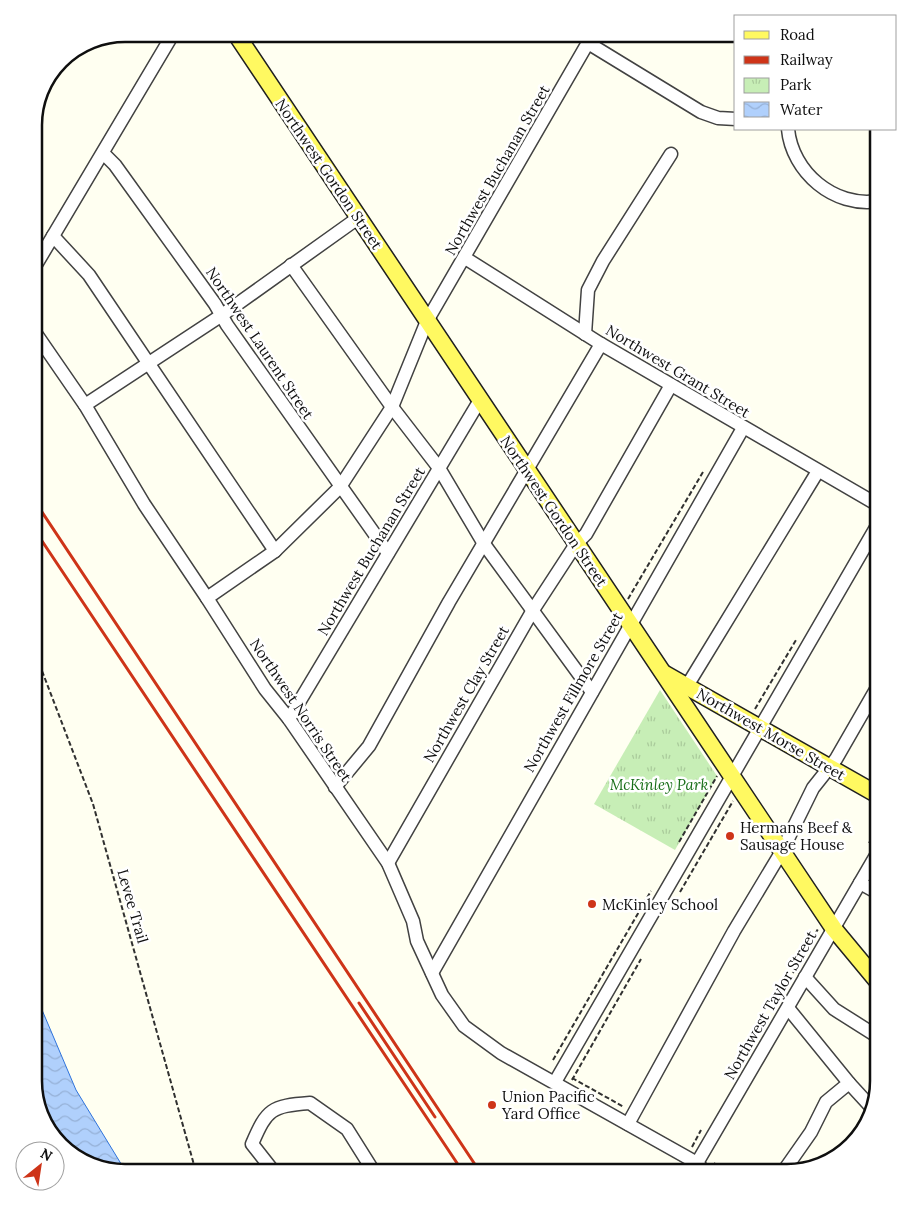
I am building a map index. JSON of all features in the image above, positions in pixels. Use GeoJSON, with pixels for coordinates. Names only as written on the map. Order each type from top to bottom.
{"type":"FeatureCollection","features":[{"type":"Feature","properties":{"kind":"main road","name":"Northwest Gordon Street"},"geometry":{"type":"LineString","coordinates":[[241,42],[625,618],[664,673],[724,776],[782,851],[834,929],[870,972]]}},
{"type":"Feature","properties":{"kind":"main road","name":"Northwest Morse Street"},"geometry":{"type":"LineString","coordinates":[[664,673],[764,723],[829,768],[870,791]]}},
{"type":"Feature","properties":{"kind":"street"},"geometry":{"type":"LineString","coordinates":[[43,253],[168,42]]}},
{"type":"Feature","properties":{"kind":"street","name":"Northwest Buchanan Street"},"geometry":{"type":"LineString","coordinates":[[207,598],[275,551],[340,487],[392,407],[427,321],[589,43]]}},
{"type":"Feature","properties":{"kind":"street"},"geometry":{"type":"LineString","coordinates":[[597,43],[701,112],[718,118],[734,119]]}},
{"type":"Feature","properties":{"kind":"street"},"geometry":{"type":"LineString","coordinates":[[788,130],[793,152],[800,166],[822,188],[858,202],[870,201]]}},
{"type":"Feature","properties":{"kind":"street","name":"Northwest Laurent Street"},"geometry":{"type":"LineString","coordinates":[[102,153],[115,165],[388,553]]}},
{"type":"Feature","properties":{"kind":"street"},"geometry":{"type":"LineString","coordinates":[[585,334],[588,290],[603,261],[672,154]]}},
{"type":"Feature","properties":{"kind":"street"},"geometry":{"type":"LineString","coordinates":[[85,405],[222,316],[358,218]]}},
{"type":"Feature","properties":{"kind":"street"},"geometry":{"type":"LineString","coordinates":[[53,236],[89,275],[275,551]]}},
{"type":"Feature","properties":{"kind":"street","name":"Northwest Grant Street"},"geometry":{"type":"LineString","coordinates":[[465,258],[670,386],[870,500]]}},
{"type":"Feature","properties":{"kind":"street"},"geometry":{"type":"LineString","coordinates":[[291,265],[392,407],[439,468],[484,544],[592,692]]}},
{"type":"Feature","properties":{"kind":"street","name":"Northwest Norris Street"},"geometry":{"type":"LineString","coordinates":[[43,344],[85,405],[144,504],[265,689],[289,718],[334,787],[388,863],[413,921],[417,941],[442,995],[464,1026],[501,1053],[555,1082]]}},
{"type":"Feature","properties":{"kind":"street"},"geometry":{"type":"LineString","coordinates":[[334,787],[369,746],[601,344]]}},
{"type":"Feature","properties":{"kind":"street","name":"Northwest Clay Street"},"geometry":{"type":"LineString","coordinates":[[388,863],[533,610],[576,544],[586,534],[670,386]]}},
{"type":"Feature","properties":{"kind":"street","name":"Northwest Buchanan Street"},"geometry":{"type":"LineString","coordinates":[[289,718],[480,400]]}},
{"type":"Feature","properties":{"kind":"street","name":"Northwest Fillmore Street"},"geometry":{"type":"LineString","coordinates":[[432,973],[592,692],[625,618],[743,428]]}},
{"type":"Feature","properties":{"kind":"street"},"geometry":{"type":"LineString","coordinates":[[687,686],[818,471]]}},
{"type":"Feature","properties":{"kind":"street"},"geometry":{"type":"LineString","coordinates":[[689,1164],[628,1124],[555,1082],[724,776],[764,723],[870,538]]}},
{"type":"Feature","properties":{"kind":"street"},"geometry":{"type":"LineString","coordinates":[[628,1124],[734,931],[782,851],[813,788],[829,768],[870,699]]}},
{"type":"Feature","properties":{"kind":"street","name":"Northwest Taylor Street"},"geometry":{"type":"LineString","coordinates":[[700,1164],[870,865]]}},
{"type":"Feature","properties":{"kind":"street"},"geometry":{"type":"LineString","coordinates":[[860,882],[870,888]]}},
{"type":"Feature","properties":{"kind":"street"},"geometry":{"type":"LineString","coordinates":[[806,977],[834,1009],[870,1032]]}},
{"type":"Feature","properties":{"kind":"street"},"geometry":{"type":"LineString","coordinates":[[788,1008],[867,1102]]}},
{"type":"Feature","properties":{"kind":"street"},"geometry":{"type":"LineString","coordinates":[[789,1164],[811,1132],[826,1102],[849,1083]]}},
{"type":"Feature","properties":{"kind":"street"},"geometry":{"type":"LineString","coordinates":[[268,1164],[252,1144],[263,1118],[283,1105],[310,1103],[347,1129],[369,1164]]}},
{"type":"Feature","properties":{"kind":"path"},"geometry":{"type":"LineString","coordinates":[[625,618],[703,472]]}},
{"type":"Feature","properties":{"kind":"path"},"geometry":{"type":"LineString","coordinates":[[764,723],[754,711],[799,636]]}},
{"type":"Feature","properties":{"kind":"path","name":"Levee Trail"},"geometry":{"type":"LineString","coordinates":[[42,672],[93,804],[194,1164]]}},
{"type":"Feature","properties":{"kind":"path"},"geometry":{"type":"LineString","coordinates":[[679,842],[724,776]]}},
{"type":"Feature","properties":{"kind":"path"},"geometry":{"type":"LineString","coordinates":[[676,898],[734,799]]}},
{"type":"Feature","properties":{"kind":"path"},"geometry":{"type":"LineString","coordinates":[[553,1060],[655,884]]}},
{"type":"Feature","properties":{"kind":"path"},"geometry":{"type":"LineString","coordinates":[[567,1089],[642,957]]}},
{"type":"Feature","properties":{"kind":"green space","name":"McKinley Park"},"geometry":{"type":"Polygon","coordinates":[[[660,690],[717,776],[675,850],[594,804],[660,690]]]}},
{"type":"Feature","properties":{"kind":"water"},"geometry":{"type":"Polygon","coordinates":[[[42,1010],[76,1090],[121,1163],[99,1159],[79,1150],[56,1127],[47,1107],[42,1081],[42,1010]]]}},
{"type":"Feature","properties":{"kind":"railway"},"geometry":{"type":"LineString","coordinates":[[43,513],[475,1164]]}},
{"type":"Feature","properties":{"kind":"railway"},"geometry":{"type":"LineString","coordinates":[[43,542],[458,1164]]}},
{"type":"Feature","properties":{"kind":"railway"},"geometry":{"type":"LineString","coordinates":[[359,1003],[435,1117]]}},
{"type":"Feature","properties":{"kind":"place","name":"Hermans Beef & Sausage House"},"geometry":{"type":"Point","coordinates":[730,836]}},
{"type":"Feature","properties":{"kind":"place","name":"McKinley School"},"geometry":{"type":"Point","coordinates":[592,904]}},
{"type":"Feature","properties":{"kind":"place","name":"Union Pacific Yard Office"},"geometry":{"type":"Point","coordinates":[492,1105]}}]}
